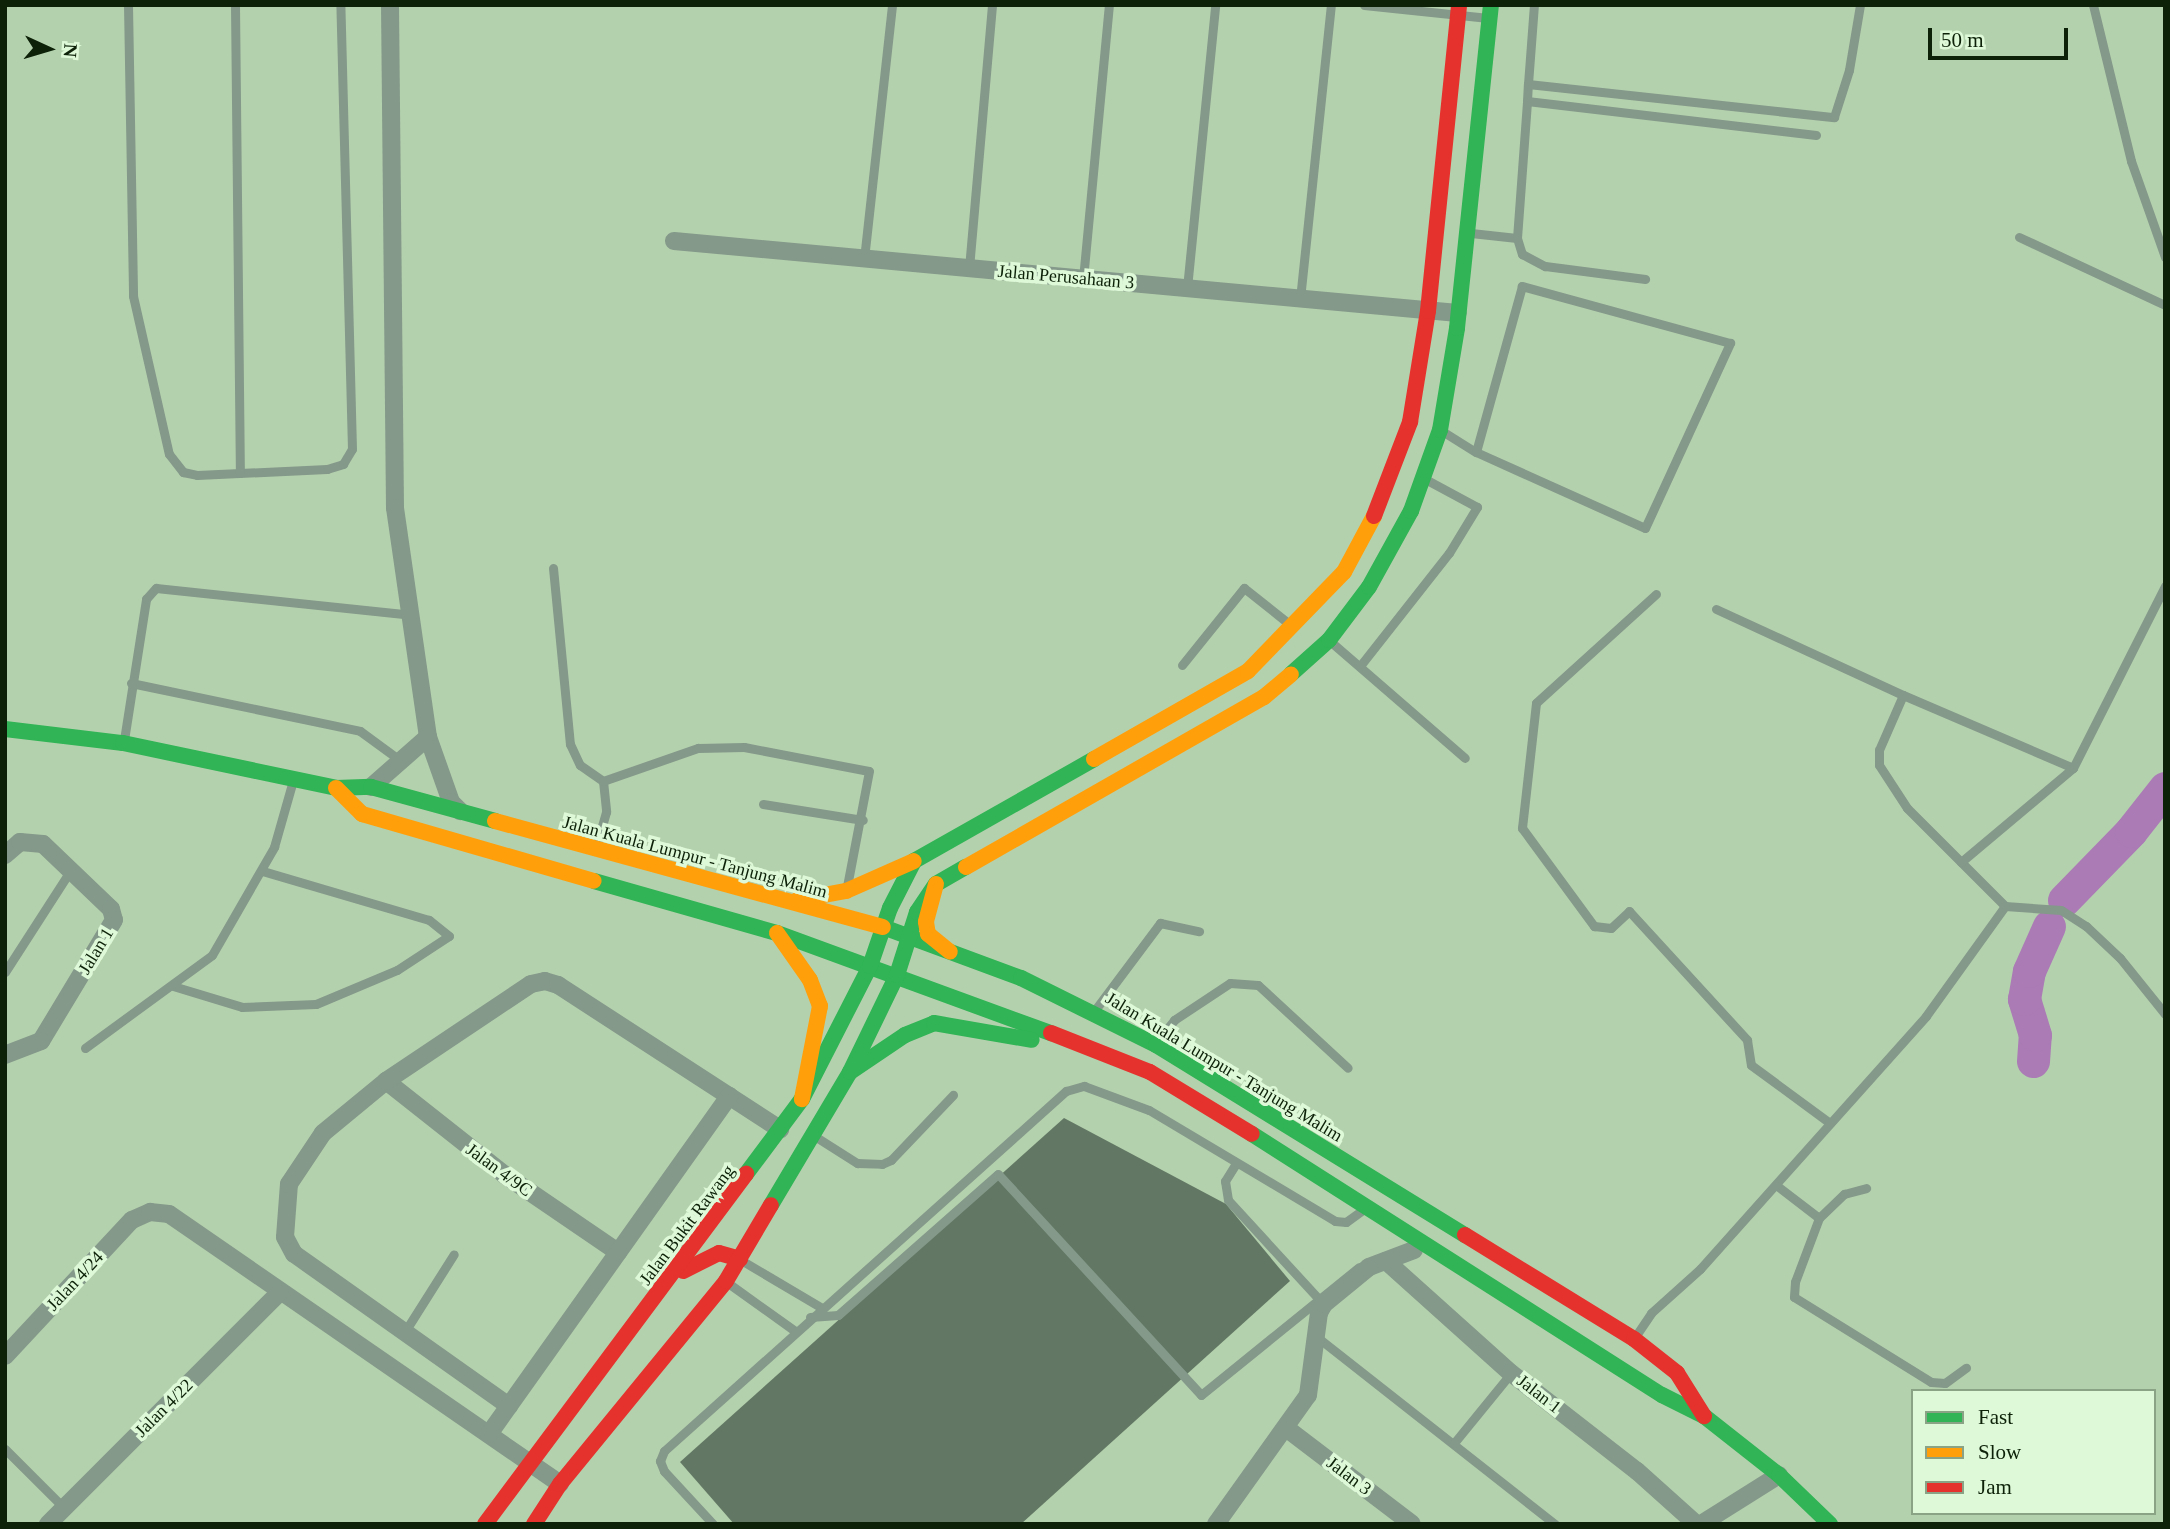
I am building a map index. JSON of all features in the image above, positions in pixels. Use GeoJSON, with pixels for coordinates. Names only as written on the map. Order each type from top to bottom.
{"type":"FeatureCollection","features":[{"type":"Feature","properties":{"kind":"main road"},"geometry":{"type":"LineString","coordinates":[[779,901],[846,891],[914,861],[1190,706],[1248,671],[1344,572],[1384,498],[1410,422],[1428,311],[1459,10]]}},
{"type":"Feature","properties":{"kind":"main road"},"geometry":{"type":"LineString","coordinates":[[534,1524],[560,1484],[726,1281],[740,1259],[815,1136],[850,1072],[897,975],[917,912],[936,884],[1264,697],[1329,640],[1369,587],[1411,511],[1440,430],[1458,313],[1491,12]]}},
{"type":"Feature","properties":{"kind":"main road","name":"Jalan Kuala Lumpur - Tanjung Malim"},"geometry":{"type":"LineString","coordinates":[[5,729],[123,743],[336,788],[371,787],[882,928],[1021,978],[1094,1011],[1156,1045],[1634,1339],[1677,1373],[1704,1416]]}},
{"type":"Feature","properties":{"kind":"main road","name":"Jalan Kuala Lumpur - Tanjung Malim"},"geometry":{"type":"LineString","coordinates":[[336,788],[362,814],[777,933],[897,975],[1150,1072],[1368,1205],[1662,1395],[1704,1416],[1779,1475],[1830,1524]]}},
{"type":"Feature","properties":{"kind":"main road","name":"Jalan Bukit Rawang"},"geometry":{"type":"LineString","coordinates":[[485,1524],[529,1461],[673,1278],[802,1099],[870,966],[882,928],[914,861]]}},
{"type":"Feature","properties":{"kind":"main road"},"geometry":{"type":"LineString","coordinates":[[936,884],[926,914],[928,933],[956,956]]}},
{"type":"Feature","properties":{"kind":"main road"},"geometry":{"type":"LineString","coordinates":[[777,933],[810,980],[820,1006],[802,1099]]}},
{"type":"Feature","properties":{"kind":"main road"},"geometry":{"type":"LineString","coordinates":[[850,1072],[905,1035],[934,1023],[1019,1037],[1150,1072]]}},
{"type":"Feature","properties":{"kind":"main road"},"geometry":{"type":"LineString","coordinates":[[673,1278],[719,1252],[740,1259]]}},
{"type":"Feature","properties":{"kind":"street"},"geometry":{"type":"LineString","coordinates":[[390,5],[395,508],[428,737],[452,802],[463,814]]}},
{"type":"Feature","properties":{"kind":"street","name":"Jalan Perusahaan 3"},"geometry":{"type":"LineString","coordinates":[[674,241],[1458,313]]}},
{"type":"Feature","properties":{"kind":"street"},"geometry":{"type":"LineString","coordinates":[[1190,706],[1206,732]]}},
{"type":"Feature","properties":{"kind":"street"},"geometry":{"type":"LineString","coordinates":[[371,787],[428,737]]}},
{"type":"Feature","properties":{"kind":"street","name":"Jalan 1"},"geometry":{"type":"LineString","coordinates":[[5,855],[20,842],[35,841],[111,909],[114,920],[41,1041],[5,1055]]}},
{"type":"Feature","properties":{"kind":"street"},"geometry":{"type":"LineString","coordinates":[[509,1406],[402,1334],[294,1254],[285,1237],[289,1184],[323,1133],[386,1081],[531,984],[545,981],[558,985],[780,1129]]}},
{"type":"Feature","properties":{"kind":"street","name":"Jalan 4/9C"},"geometry":{"type":"LineString","coordinates":[[386,1081],[505,1175],[618,1252]]}},
{"type":"Feature","properties":{"kind":"street"},"geometry":{"type":"LineString","coordinates":[[489,1434],[729,1096]]}},
{"type":"Feature","properties":{"kind":"street","name":"Jalan 4/24"},"geometry":{"type":"LineString","coordinates":[[5,1356],[132,1220],[150,1212],[169,1214],[280,1292]]}},
{"type":"Feature","properties":{"kind":"street"},"geometry":{"type":"LineString","coordinates":[[1216,1524],[1308,1395],[1319,1313],[1324,1304],[1369,1267],[1414,1250]]}},
{"type":"Feature","properties":{"kind":"street","name":"Jalan 1"},"geometry":{"type":"LineString","coordinates":[[1386,1261],[1511,1373],[1637,1471],[1696,1524]]}},
{"type":"Feature","properties":{"kind":"street"},"geometry":{"type":"LineString","coordinates":[[280,1292],[560,1484]]}},
{"type":"Feature","properties":{"kind":"street","name":"Jalan 4/22"},"geometry":{"type":"LineString","coordinates":[[48,1524],[280,1292]]}},
{"type":"Feature","properties":{"kind":"street","name":"Jalan 3"},"geometry":{"type":"LineString","coordinates":[[1286,1428],[1412,1524]]}},
{"type":"Feature","properties":{"kind":"street"},"geometry":{"type":"LineString","coordinates":[[1701,1524],[1779,1475]]}},
{"type":"Feature","properties":{"kind":"lane"},"geometry":{"type":"LineString","coordinates":[[128,5],[133,296],[169,454],[177,467],[190,475],[336,468],[352,449],[340,5]]}},
{"type":"Feature","properties":{"kind":"lane"},"geometry":{"type":"LineString","coordinates":[[234,5],[240,473]]}},
{"type":"Feature","properties":{"kind":"lane"},"geometry":{"type":"LineString","coordinates":[[864,259],[892,5]]}},
{"type":"Feature","properties":{"kind":"lane"},"geometry":{"type":"LineString","coordinates":[[969,268],[992,5]]}},
{"type":"Feature","properties":{"kind":"lane"},"geometry":{"type":"LineString","coordinates":[[1083,279],[1109,5]]}},
{"type":"Feature","properties":{"kind":"lane"},"geometry":{"type":"LineString","coordinates":[[1187,288],[1215,5]]}},
{"type":"Feature","properties":{"kind":"lane"},"geometry":{"type":"LineString","coordinates":[[1300,299],[1331,5]]}},
{"type":"Feature","properties":{"kind":"lane"},"geometry":{"type":"LineString","coordinates":[[1364,5],[1491,12]]}},
{"type":"Feature","properties":{"kind":"lane"},"geometry":{"type":"LineString","coordinates":[[1534,5],[1517,238],[1522,254],[1545,266],[1645,279]]}},
{"type":"Feature","properties":{"kind":"lane"},"geometry":{"type":"LineString","coordinates":[[1528,84],[1834,117],[1849,70],[1860,5]]}},
{"type":"Feature","properties":{"kind":"lane"},"geometry":{"type":"LineString","coordinates":[[2093,5],[2131,161],[2165,257]]}},
{"type":"Feature","properties":{"kind":"lane"},"geometry":{"type":"LineString","coordinates":[[1527,101],[1816,135]]}},
{"type":"Feature","properties":{"kind":"lane"},"geometry":{"type":"LineString","coordinates":[[1467,232],[1517,238]]}},
{"type":"Feature","properties":{"kind":"lane"},"geometry":{"type":"LineString","coordinates":[[2019,237],[2165,305]]}},
{"type":"Feature","properties":{"kind":"lane"},"geometry":{"type":"LineString","coordinates":[[1440,430],[1476,452],[1645,527],[1730,342],[1522,286],[1476,452]]}},
{"type":"Feature","properties":{"kind":"lane"},"geometry":{"type":"LineString","coordinates":[[1360,666],[1449,553],[1477,507],[1423,478]]}},
{"type":"Feature","properties":{"kind":"lane"},"geometry":{"type":"LineString","coordinates":[[553,568],[570,744],[580,765],[603,781],[606,812],[595,849]]}},
{"type":"Feature","properties":{"kind":"lane"},"geometry":{"type":"LineString","coordinates":[[1961,862],[2073,768],[2165,586]]}},
{"type":"Feature","properties":{"kind":"lane"},"geometry":{"type":"LineString","coordinates":[[1182,665],[1244,588],[1293,627]]}},
{"type":"Feature","properties":{"kind":"lane"},"geometry":{"type":"LineString","coordinates":[[123,743],[146,599],[156,589],[411,615]]}},
{"type":"Feature","properties":{"kind":"lane"},"geometry":{"type":"LineString","coordinates":[[1656,594],[1536,703],[1522,828],[1594,926],[1611,928],[1629,911],[1747,1040],[1751,1065],[1830,1123]]}},
{"type":"Feature","properties":{"kind":"lane"},"geometry":{"type":"LineString","coordinates":[[1716,609],[1903,695],[2073,768]]}},
{"type":"Feature","properties":{"kind":"lane"},"geometry":{"type":"LineString","coordinates":[[1329,640],[1465,758]]}},
{"type":"Feature","properties":{"kind":"lane"},"geometry":{"type":"LineString","coordinates":[[131,682],[360,731],[401,761]]}},
{"type":"Feature","properties":{"kind":"lane"},"geometry":{"type":"LineString","coordinates":[[1903,695],[1879,750],[1879,765],[1907,808],[2005,906],[2049,907],[2077,920],[2120,958],[2165,1014]]}},
{"type":"Feature","properties":{"kind":"lane"},"geometry":{"type":"LineString","coordinates":[[603,781],[698,748],[744,747],[869,771],[863,820],[853,847],[846,891]]}},
{"type":"Feature","properties":{"kind":"lane"},"geometry":{"type":"LineString","coordinates":[[85,1048],[212,955],[274,847],[294,777]]}},
{"type":"Feature","properties":{"kind":"lane"},"geometry":{"type":"LineString","coordinates":[[762,804],[863,820]]}},
{"type":"Feature","properties":{"kind":"lane"},"geometry":{"type":"LineString","coordinates":[[5,972],[70,871]]}},
{"type":"Feature","properties":{"kind":"lane"},"geometry":{"type":"LineString","coordinates":[[173,986],[242,1007],[316,1004],[397,970],[449,936],[429,920],[262,871]]}},
{"type":"Feature","properties":{"kind":"lane"},"geometry":{"type":"LineString","coordinates":[[1634,1339],[1651,1313],[1700,1269],[1926,1016],[2005,906]]}},
{"type":"Feature","properties":{"kind":"lane"},"geometry":{"type":"LineString","coordinates":[[1094,1011],[1160,923],[1199,931]]}},
{"type":"Feature","properties":{"kind":"lane"},"geometry":{"type":"LineString","coordinates":[[1156,1045],[1174,1020],[1230,983],[1258,985],[1348,1068]]}},
{"type":"Feature","properties":{"kind":"lane"},"geometry":{"type":"LineString","coordinates":[[713,1524],[664,1471],[661,1455],[820,1307],[1066,1091],[1084,1086],[1150,1110],[1235,1165],[1335,1221],[1346,1222],[1368,1205]]}},
{"type":"Feature","properties":{"kind":"lane"},"geometry":{"type":"LineString","coordinates":[[815,1136],[857,1163],[882,1164],[891,1160],[953,1095]]}},
{"type":"Feature","properties":{"kind":"lane"},"geometry":{"type":"LineString","coordinates":[[1235,1165],[1225,1181],[1228,1200],[1317,1297]]}},
{"type":"Feature","properties":{"kind":"lane"},"geometry":{"type":"LineString","coordinates":[[810,1317],[838,1315],[998,1174],[1201,1395],[1348,1272],[1395,1249],[1414,1250],[1481,1291],[1525,1306]]}},
{"type":"Feature","properties":{"kind":"lane"},"geometry":{"type":"LineString","coordinates":[[1776,1185],[1819,1218]]}},
{"type":"Feature","properties":{"kind":"lane"},"geometry":{"type":"LineString","coordinates":[[1866,1188],[1844,1194],[1819,1218],[1795,1282],[1794,1297],[1931,1382],[1945,1383],[1965,1368]]}},
{"type":"Feature","properties":{"kind":"lane"},"geometry":{"type":"LineString","coordinates":[[402,1334],[454,1254]]}},
{"type":"Feature","properties":{"kind":"lane"},"geometry":{"type":"LineString","coordinates":[[740,1259],[820,1307]]}},
{"type":"Feature","properties":{"kind":"lane"},"geometry":{"type":"LineString","coordinates":[[726,1281],[795,1332]]}},
{"type":"Feature","properties":{"kind":"lane"},"geometry":{"type":"LineString","coordinates":[[1317,1337],[1555,1524]]}},
{"type":"Feature","properties":{"kind":"lane"},"geometry":{"type":"LineString","coordinates":[[1454,1443],[1511,1373]]}},
{"type":"Feature","properties":{"kind":"lane"},"geometry":{"type":"LineString","coordinates":[[5,1449],[64,1508]]}},
{"type":"Feature","properties":{"kind":"building"},"geometry":{"type":"Polygon","coordinates":[[[1064,1118],[1226,1204],[1290,1281],[1021,1524],[734,1524],[680,1462],[1064,1118]]]}},
{"type":"Feature","properties":{"kind":"waterway"},"geometry":{"type":"LineString","coordinates":[[2064,900],[2131,831],[2165,788]]}},
{"type":"Feature","properties":{"kind":"waterway"},"geometry":{"type":"LineString","coordinates":[[2033,1061],[2035,1035],[2024,999],[2029,971],[2049,926]]}},
{"type":"Feature","properties":{"kind":"traffic: fast"},"geometry":{"type":"LineString","coordinates":[[1291,674],[1329,640],[1369,587],[1411,511],[1440,430],[1457,328],[1491,5]]}},
{"type":"Feature","properties":{"kind":"traffic: fast"},"geometry":{"type":"LineString","coordinates":[[5,729],[123,743],[336,788],[371,787],[495,821]]}},
{"type":"Feature","properties":{"kind":"traffic: fast"},"geometry":{"type":"LineString","coordinates":[[746,1174],[802,1099],[870,966],[890,908],[914,861],[1094,759]]}},
{"type":"Feature","properties":{"kind":"traffic: fast"},"geometry":{"type":"LineString","coordinates":[[771,1205],[850,1072],[897,975],[917,912],[936,884],[966,867]]}},
{"type":"Feature","properties":{"kind":"traffic: fast"},"geometry":{"type":"LineString","coordinates":[[594,881],[777,933],[1051,1033]]}},
{"type":"Feature","properties":{"kind":"traffic: fast"},"geometry":{"type":"LineString","coordinates":[[883,927],[1021,978],[1156,1045],[1465,1235]]}},
{"type":"Feature","properties":{"kind":"traffic: fast"},"geometry":{"type":"LineString","coordinates":[[850,1072],[905,1035],[934,1023],[1032,1040]]}},
{"type":"Feature","properties":{"kind":"traffic: fast"},"geometry":{"type":"LineString","coordinates":[[1252,1134],[1662,1395],[1704,1416],[1779,1475],[1830,1524]]}},
{"type":"Feature","properties":{"kind":"traffic: slow"},"geometry":{"type":"LineString","coordinates":[[1094,759],[1248,671],[1344,572],[1374,516]]}},
{"type":"Feature","properties":{"kind":"traffic: slow"},"geometry":{"type":"LineString","coordinates":[[966,867],[1264,697],[1291,674]]}},
{"type":"Feature","properties":{"kind":"traffic: slow"},"geometry":{"type":"LineString","coordinates":[[336,788],[362,814],[594,881]]}},
{"type":"Feature","properties":{"kind":"traffic: slow"},"geometry":{"type":"LineString","coordinates":[[495,821],[883,927]]}},
{"type":"Feature","properties":{"kind":"traffic: slow"},"geometry":{"type":"LineString","coordinates":[[797,900],[846,891],[914,861]]}},
{"type":"Feature","properties":{"kind":"traffic: slow"},"geometry":{"type":"LineString","coordinates":[[936,884],[926,922],[928,934],[950,952]]}},
{"type":"Feature","properties":{"kind":"traffic: slow"},"geometry":{"type":"LineString","coordinates":[[777,933],[810,980],[820,1006],[802,1099]]}},
{"type":"Feature","properties":{"kind":"traffic: jam"},"geometry":{"type":"LineString","coordinates":[[1374,516],[1410,422],[1428,311],[1459,5]]}},
{"type":"Feature","properties":{"kind":"traffic: jam"},"geometry":{"type":"LineString","coordinates":[[1051,1033],[1150,1072],[1252,1134]]}},
{"type":"Feature","properties":{"kind":"traffic: jam"},"geometry":{"type":"LineString","coordinates":[[485,1524],[746,1174]]}},
{"type":"Feature","properties":{"kind":"traffic: jam"},"geometry":{"type":"LineString","coordinates":[[534,1524],[560,1484],[726,1281],[771,1205]]}},
{"type":"Feature","properties":{"kind":"traffic: jam"},"geometry":{"type":"LineString","coordinates":[[1465,1235],[1634,1339],[1677,1373],[1704,1416]]}},
{"type":"Feature","properties":{"kind":"traffic: jam"},"geometry":{"type":"LineString","coordinates":[[683,1271],[719,1253],[740,1259]]}}]}
